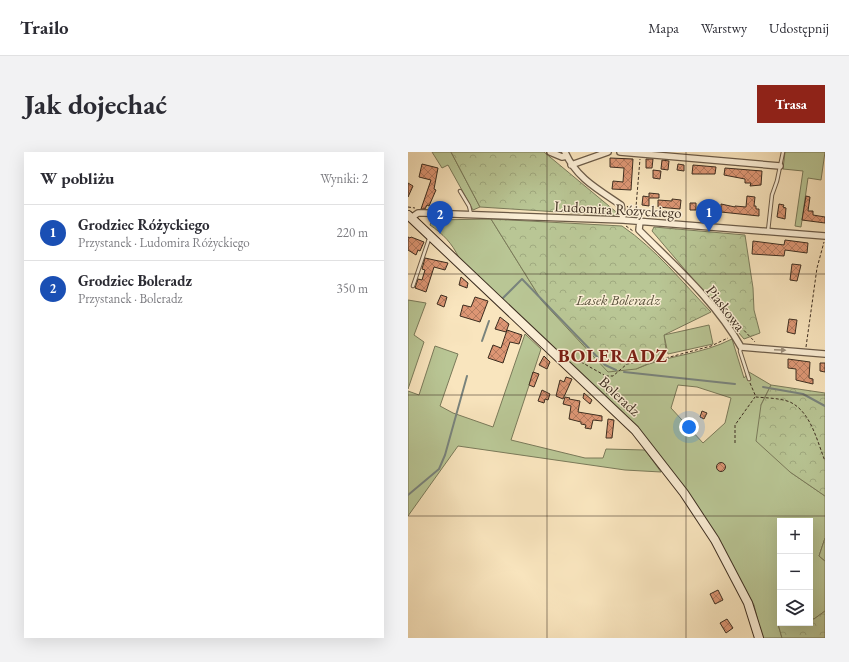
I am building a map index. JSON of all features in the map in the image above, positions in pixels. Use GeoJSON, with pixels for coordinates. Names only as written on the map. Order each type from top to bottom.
{"type":"FeatureCollection","features":[{"type":"Feature","properties":{"kind":"street"},"geometry":{"type":"LineString","coordinates":[[550,152],[562,157],[566,154],[571,165],[581,178],[621,205],[623,222]]}},
{"type":"Feature","properties":{"kind":"street"},"geometry":{"type":"LineString","coordinates":[[571,165],[608,152]]}},
{"type":"Feature","properties":{"kind":"street"},"geometry":{"type":"LineString","coordinates":[[620,152],[780,166]]}},
{"type":"Feature","properties":{"kind":"street","name":"Ludomira Różyckiego"},"geometry":{"type":"LineString","coordinates":[[409,217],[418,213],[424,213],[623,222],[640,221],[825,236]]}},
{"type":"Feature","properties":{"kind":"street","name":"Boleradz"},"geometry":{"type":"LineString","coordinates":[[409,217],[635,430],[684,493],[715,540],[748,603],[758,638]]}},
{"type":"Feature","properties":{"kind":"street","name":"Piaskowa"},"geometry":{"type":"LineString","coordinates":[[640,221],[639,230],[691,283],[734,335],[741,347],[825,354]]}},
{"type":"Feature","properties":{"kind":"lane"},"geometry":{"type":"LineString","coordinates":[[768,231],[772,195],[777,181],[783,152]]}},
{"type":"Feature","properties":{"kind":"lane"},"geometry":{"type":"LineString","coordinates":[[460,191],[469,206],[471,214]]}},
{"type":"Feature","properties":{"kind":"lane"},"geometry":{"type":"LineString","coordinates":[[413,286],[430,236]]}},
{"type":"Feature","properties":{"kind":"lane"},"geometry":{"type":"LineString","coordinates":[[741,347],[740,351],[748,379]]}},
{"type":"Feature","properties":{"kind":"path"},"geometry":{"type":"LineString","coordinates":[[626,204],[631,211],[636,207],[640,160]]}},
{"type":"Feature","properties":{"kind":"path"},"geometry":{"type":"LineString","coordinates":[[623,222],[636,233]]}},
{"type":"Feature","properties":{"kind":"path"},"geometry":{"type":"LineString","coordinates":[[805,352],[817,268],[825,236]]}},
{"type":"Feature","properties":{"kind":"path"},"geometry":{"type":"LineString","coordinates":[[581,362],[598,374],[613,376],[627,364],[678,355],[711,346],[734,335]]}},
{"type":"Feature","properties":{"kind":"path"},"geometry":{"type":"LineString","coordinates":[[604,376],[608,398],[604,401]]}},
{"type":"Feature","properties":{"kind":"path"},"geometry":{"type":"LineString","coordinates":[[748,379],[756,397]]}},
{"type":"Feature","properties":{"kind":"path"},"geometry":{"type":"LineString","coordinates":[[756,397],[790,402],[801,411],[811,424],[825,461]]}},
{"type":"Feature","properties":{"kind":"path"},"geometry":{"type":"LineString","coordinates":[[736,443],[735,425],[756,397]]}},
{"type":"Feature","properties":{"kind":"green space"},"geometry":{"type":"Polygon","coordinates":[[[432,152],[451,152],[480,207],[473,210],[448,165],[442,168],[432,152]]]}},
{"type":"Feature","properties":{"kind":"green space"},"geometry":{"type":"Polygon","coordinates":[[[451,152],[544,152],[621,216],[480,207],[451,152]]]}},
{"type":"Feature","properties":{"kind":"green space"},"geometry":{"type":"Polygon","coordinates":[[[785,152],[825,152],[821,180],[808,178],[801,227],[795,226],[803,171],[783,169],[785,152]]]}},
{"type":"Feature","properties":{"kind":"green space"},"geometry":{"type":"Polygon","coordinates":[[[491,219],[542,301],[636,369],[648,364],[696,352],[732,339],[744,378],[749,372],[771,385],[761,405],[790,472],[825,496],[825,538],[819,556],[825,561],[825,611],[813,619],[813,518],[777,518],[777,626],[779,626],[782,638],[762,638],[754,605],[720,542],[679,480],[633,423],[459,258],[447,239],[430,225],[432,220],[491,219]],[[678,385],[671,408],[703,443],[725,423],[731,398],[697,387],[678,385]]]}},
{"type":"Feature","properties":{"kind":"green space","name":"Lasek Boleradz"},"geometry":{"type":"Polygon","coordinates":[[[491,219],[622,226],[658,256],[711,312],[664,335],[666,349],[659,352],[659,359],[636,369],[608,372],[542,301],[491,219]]]}},
{"type":"Feature","properties":{"kind":"green space"},"geometry":{"type":"Polygon","coordinates":[[[654,227],[745,235],[753,288],[754,310],[760,333],[744,339],[652,231],[654,227]]]}},
{"type":"Feature","properties":{"kind":"green space"},"geometry":{"type":"Polygon","coordinates":[[[408,300],[426,303],[414,335],[424,342],[408,389],[408,300]]]}},
{"type":"Feature","properties":{"kind":"green space"},"geometry":{"type":"Polygon","coordinates":[[[709,325],[713,344],[668,354],[664,335],[709,325]]]}},
{"type":"Feature","properties":{"kind":"green space"},"geometry":{"type":"Polygon","coordinates":[[[525,334],[541,349],[511,440],[585,458],[603,458],[606,449],[645,450],[661,472],[625,470],[458,446],[408,516],[408,391],[419,395],[435,346],[458,354],[440,406],[453,413],[493,427],[525,334]]]}},
{"type":"Feature","properties":{"kind":"green space"},"geometry":{"type":"Polygon","coordinates":[[[771,385],[825,393],[825,496],[790,472],[756,441],[761,405],[771,385]]]}},
{"type":"Feature","properties":{"kind":"green space"},"geometry":{"type":"Polygon","coordinates":[[[825,538],[825,561],[819,556],[825,538]]]}},
{"type":"Feature","properties":{"kind":"green space"},"geometry":{"type":"Polygon","coordinates":[[[825,611],[825,638],[782,638],[779,626],[813,626],[814,619],[825,611]]]}},
{"type":"Feature","properties":{"kind":"building"},"geometry":{"type":"Polygon","coordinates":[[[610,158],[633,159],[631,190],[612,189],[613,181],[623,182],[624,168],[610,167],[610,158]]]}},
{"type":"Feature","properties":{"kind":"building"},"geometry":{"type":"Polygon","coordinates":[[[646,159],[653,159],[652,168],[646,168],[646,159]]]}},
{"type":"Feature","properties":{"kind":"building"},"geometry":{"type":"Polygon","coordinates":[[[662,160],[669,161],[668,170],[661,169],[662,160]]]}},
{"type":"Feature","properties":{"kind":"building"},"geometry":{"type":"Polygon","coordinates":[[[422,164],[438,168],[434,189],[436,190],[429,206],[427,205],[425,209],[421,209],[431,180],[419,177],[422,164]]]}},
{"type":"Feature","properties":{"kind":"building"},"geometry":{"type":"Polygon","coordinates":[[[678,164],[684,165],[684,171],[677,170],[678,164]]]}},
{"type":"Feature","properties":{"kind":"building"},"geometry":{"type":"Polygon","coordinates":[[[693,165],[716,167],[715,174],[692,174],[693,165]]]}},
{"type":"Feature","properties":{"kind":"building"},"geometry":{"type":"Polygon","coordinates":[[[725,168],[762,171],[761,185],[750,186],[751,183],[745,183],[745,179],[724,175],[725,168]]]}},
{"type":"Feature","properties":{"kind":"building"},"geometry":{"type":"Polygon","coordinates":[[[653,170],[661,171],[660,179],[653,178],[653,170]]]}},
{"type":"Feature","properties":{"kind":"building"},"geometry":{"type":"Polygon","coordinates":[[[408,183],[413,186],[408,197],[408,183]]]}},
{"type":"Feature","properties":{"kind":"building"},"geometry":{"type":"Polygon","coordinates":[[[649,193],[659,194],[659,198],[649,198],[649,206],[642,205],[643,196],[649,197],[649,193]]]}},
{"type":"Feature","properties":{"kind":"building"},"geometry":{"type":"Polygon","coordinates":[[[747,196],[755,197],[754,206],[756,206],[756,209],[759,209],[759,216],[721,212],[721,204],[735,207],[746,207],[747,196]]]}},
{"type":"Feature","properties":{"kind":"building"},"geometry":{"type":"Polygon","coordinates":[[[806,196],[810,197],[808,211],[813,211],[813,215],[825,217],[825,223],[802,220],[806,196]]]}},
{"type":"Feature","properties":{"kind":"building"},"geometry":{"type":"Polygon","coordinates":[[[672,199],[681,200],[680,209],[658,207],[658,200],[672,201],[672,199]]]}},
{"type":"Feature","properties":{"kind":"building"},"geometry":{"type":"Polygon","coordinates":[[[706,202],[712,203],[712,211],[705,211],[706,202]]]}},
{"type":"Feature","properties":{"kind":"building"},"geometry":{"type":"Polygon","coordinates":[[[690,203],[696,203],[696,210],[690,210],[690,203]]]}},
{"type":"Feature","properties":{"kind":"building"},"geometry":{"type":"Polygon","coordinates":[[[779,204],[784,205],[783,207],[786,208],[785,219],[777,217],[779,204]]]}},
{"type":"Feature","properties":{"kind":"building"},"geometry":{"type":"Polygon","coordinates":[[[408,237],[424,242],[420,251],[418,250],[416,255],[408,250],[408,237]]]}},
{"type":"Feature","properties":{"kind":"building"},"geometry":{"type":"Polygon","coordinates":[[[785,240],[808,243],[807,253],[785,250],[784,256],[752,254],[753,241],[784,245],[785,240]]]}},
{"type":"Feature","properties":{"kind":"building"},"geometry":{"type":"Polygon","coordinates":[[[425,258],[448,263],[445,270],[434,267],[426,292],[415,288],[418,279],[422,280],[425,270],[422,269],[425,258]]]}},
{"type":"Feature","properties":{"kind":"building"},"geometry":{"type":"Polygon","coordinates":[[[792,264],[801,265],[797,281],[790,280],[792,264]]]}},
{"type":"Feature","properties":{"kind":"building"},"geometry":{"type":"Polygon","coordinates":[[[461,277],[468,283],[467,288],[459,285],[461,277]]]}},
{"type":"Feature","properties":{"kind":"building"},"geometry":{"type":"Polygon","coordinates":[[[441,295],[447,297],[444,307],[437,304],[441,295]]]}},
{"type":"Feature","properties":{"kind":"building"},"geometry":{"type":"Polygon","coordinates":[[[475,297],[488,301],[480,322],[460,316],[463,305],[471,307],[475,297]]]}},
{"type":"Feature","properties":{"kind":"building"},"geometry":{"type":"Polygon","coordinates":[[[500,317],[509,324],[506,332],[495,329],[500,317]]]}},
{"type":"Feature","properties":{"kind":"building"},"geometry":{"type":"Polygon","coordinates":[[[789,319],[797,320],[795,334],[787,332],[789,319]]]}},
{"type":"Feature","properties":{"kind":"building"},"geometry":{"type":"Polygon","coordinates":[[[507,330],[522,335],[519,344],[510,342],[503,363],[488,358],[493,345],[501,348],[507,330]]]}},
{"type":"Feature","properties":{"kind":"building"},"geometry":{"type":"Polygon","coordinates":[[[544,356],[550,362],[547,369],[539,365],[544,356]]]}},
{"type":"Feature","properties":{"kind":"building"},"geometry":{"type":"Polygon","coordinates":[[[788,359],[810,362],[809,378],[813,379],[813,384],[796,380],[796,369],[788,368],[788,359]]]}},
{"type":"Feature","properties":{"kind":"building"},"geometry":{"type":"Polygon","coordinates":[[[820,363],[825,363],[825,372],[820,371],[820,363]]]}},
{"type":"Feature","properties":{"kind":"building"},"geometry":{"type":"Polygon","coordinates":[[[533,372],[539,374],[534,387],[529,385],[533,372]]]}},
{"type":"Feature","properties":{"kind":"building"},"geometry":{"type":"Polygon","coordinates":[[[566,377],[572,379],[563,399],[556,396],[560,380],[564,382],[566,377]]]}},
{"type":"Feature","properties":{"kind":"building"},"geometry":{"type":"Polygon","coordinates":[[[542,390],[550,394],[548,400],[545,399],[544,403],[538,401],[542,390]]]}},
{"type":"Feature","properties":{"kind":"building"},"geometry":{"type":"Polygon","coordinates":[[[584,393],[592,400],[590,404],[583,398],[584,393]]]}},
{"type":"Feature","properties":{"kind":"building"},"geometry":{"type":"Polygon","coordinates":[[[565,397],[580,401],[578,412],[602,416],[602,421],[593,420],[591,429],[585,428],[586,425],[581,424],[581,422],[569,419],[571,406],[563,404],[565,397]]]}},
{"type":"Feature","properties":{"kind":"building"},"geometry":{"type":"Polygon","coordinates":[[[702,411],[707,413],[704,419],[700,417],[702,411]]]}},
{"type":"Feature","properties":{"kind":"building"},"geometry":{"type":"Polygon","coordinates":[[[608,419],[614,420],[612,438],[606,438],[608,419]]]}},
{"type":"Feature","properties":{"kind":"building"},"geometry":{"type":"Polygon","coordinates":[[[719,463],[723,463],[725,467],[723,471],[719,471],[717,469],[717,465],[719,463]]]}},
{"type":"Feature","properties":{"kind":"building"},"geometry":{"type":"Polygon","coordinates":[[[718,590],[723,600],[715,604],[710,594],[718,590]]]}},
{"type":"Feature","properties":{"kind":"building"},"geometry":{"type":"Polygon","coordinates":[[[727,619],[733,628],[726,633],[720,623],[727,619]]]}},
{"type":"Feature","properties":{"kind":"waterway"},"geometry":{"type":"LineString","coordinates":[[503,298],[522,279],[605,365],[616,370]]}},
{"type":"Feature","properties":{"kind":"waterway"},"geometry":{"type":"LineString","coordinates":[[482,341],[489,321]]}},
{"type":"Feature","properties":{"kind":"waterway"},"geometry":{"type":"LineString","coordinates":[[624,372],[735,384]]}},
{"type":"Feature","properties":{"kind":"waterway"},"geometry":{"type":"LineString","coordinates":[[408,495],[439,469],[445,455],[467,376]]}},
{"type":"Feature","properties":{"kind":"waterway"},"geometry":{"type":"LineString","coordinates":[[763,387],[803,394],[825,406]]}},
{"type":"Feature","properties":{"kind":"place","name":"Grodziec Różyckiego"},"geometry":{"type":"Point","coordinates":[709,232]}},
{"type":"Feature","properties":{"kind":"place","name":"Grodziec Boleradz"},"geometry":{"type":"Point","coordinates":[440,234]}},
{"type":"Feature","properties":{"kind":"district","name":"BOLERADZ"},"geometry":{"type":"Point","coordinates":[613,355]}}]}
